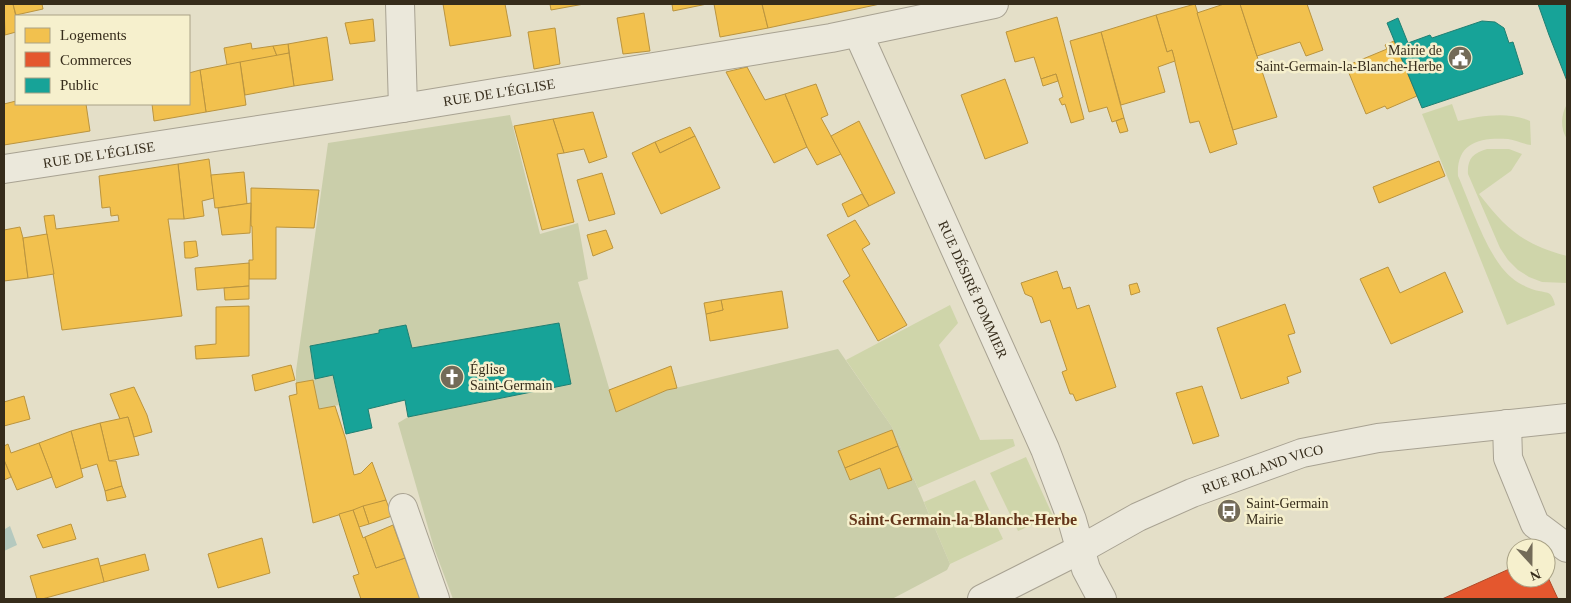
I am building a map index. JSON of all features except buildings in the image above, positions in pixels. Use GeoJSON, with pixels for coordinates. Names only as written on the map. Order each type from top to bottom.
{"type":"FeatureCollection","features":[{"type":"Feature","properties":{"kind":"street"},"geometry":{"type":"LineString","coordinates":[[400,4],[403,108]]}},
{"type":"Feature","properties":{"kind":"street","name":"RUE DE L'ÉGLISE"},"geometry":{"type":"LineString","coordinates":[[4,169],[403,108],[858,33],[994,4]]}},
{"type":"Feature","properties":{"kind":"street","name":"RUE DÉSIRÉ POMMIER"},"geometry":{"type":"LineString","coordinates":[[858,33],[1045,449],[1072,520],[1086,569],[1102,599]]}},
{"type":"Feature","properties":{"kind":"street","name":"RUE ROLAND VICO"},"geometry":{"type":"LineString","coordinates":[[982,599],[1147,513],[1192,493],[1302,453],[1378,438],[1567,418]]}},
{"type":"Feature","properties":{"kind":"street"},"geometry":{"type":"LineString","coordinates":[[1507,424],[1508,458],[1535,524],[1567,548]]}},
{"type":"Feature","properties":{"kind":"street"},"geometry":{"type":"LineString","coordinates":[[403,508],[435,599]]}},
{"type":"Feature","properties":{"kind":"green space"},"geometry":{"type":"Polygon","coordinates":[[[1452,104],[1458,121],[1503,115],[1530,121],[1531,145],[1508,139],[1479,141],[1465,149],[1458,165],[1458,176],[1481,231],[1495,258],[1503,269],[1521,284],[1528,288],[1549,293],[1555,305],[1507,325],[1422,114],[1452,104]]]}},
{"type":"Feature","properties":{"kind":"green space"},"geometry":{"type":"Polygon","coordinates":[[[1567,104],[1567,139],[1563,131],[1562,122],[1563,112],[1567,104]]]}},
{"type":"Feature","properties":{"kind":"green space"},"geometry":{"type":"Polygon","coordinates":[[[510,115],[540,234],[578,223],[588,279],[578,282],[616,412],[667,390],[838,349],[892,427],[950,564],[947,570],[892,599],[453,599],[434,548],[398,423],[408,417],[571,384],[559,323],[412,348],[406,325],[379,330],[379,333],[310,346],[315,379],[333,375],[339,405],[319,409],[313,380],[296,383],[296,371],[328,143],[510,115]]]}},
{"type":"Feature","properties":{"kind":"green space"},"geometry":{"type":"Polygon","coordinates":[[[1487,149],[1509,149],[1522,154],[1511,171],[1479,194],[1498,217],[1517,234],[1527,241],[1567,256],[1567,283],[1542,282],[1529,277],[1508,260],[1500,248],[1468,174],[1472,157],[1478,152],[1487,149]]]}},
{"type":"Feature","properties":{"kind":"green space"},"geometry":{"type":"Polygon","coordinates":[[[950,305],[958,323],[939,345],[980,440],[1013,439],[1015,446],[918,488],[892,427],[846,360],[950,305]]]}},
{"type":"Feature","properties":{"kind":"green space"},"geometry":{"type":"Polygon","coordinates":[[[1026,457],[1053,516],[1018,531],[990,473],[1026,457]]]}},
{"type":"Feature","properties":{"kind":"green space"},"geometry":{"type":"Polygon","coordinates":[[[975,480],[1003,539],[950,564],[924,502],[975,480]]]}},
{"type":"Feature","properties":{"kind":"shaded area"},"geometry":{"type":"Polygon","coordinates":[[[10,526],[17,545],[4,551],[4,528],[10,526]]]}},
{"type":"Feature","properties":{"kind":"place","name":"Mairie de Saint-Germain-la-Blanche-Herbe"},"geometry":{"type":"Point","coordinates":[1460,58]}},
{"type":"Feature","properties":{"kind":"place","name":"Église Saint-Germain"},"geometry":{"type":"Point","coordinates":[452,377]}},
{"type":"Feature","properties":{"kind":"place","name":"Saint-Germain Mairie"},"geometry":{"type":"Point","coordinates":[1229,511]}},
{"type":"Feature","properties":{"kind":"district","name":"Saint-Germain-la-Blanche-Herbe"},"geometry":{"type":"Point","coordinates":[963,519]}}]}
